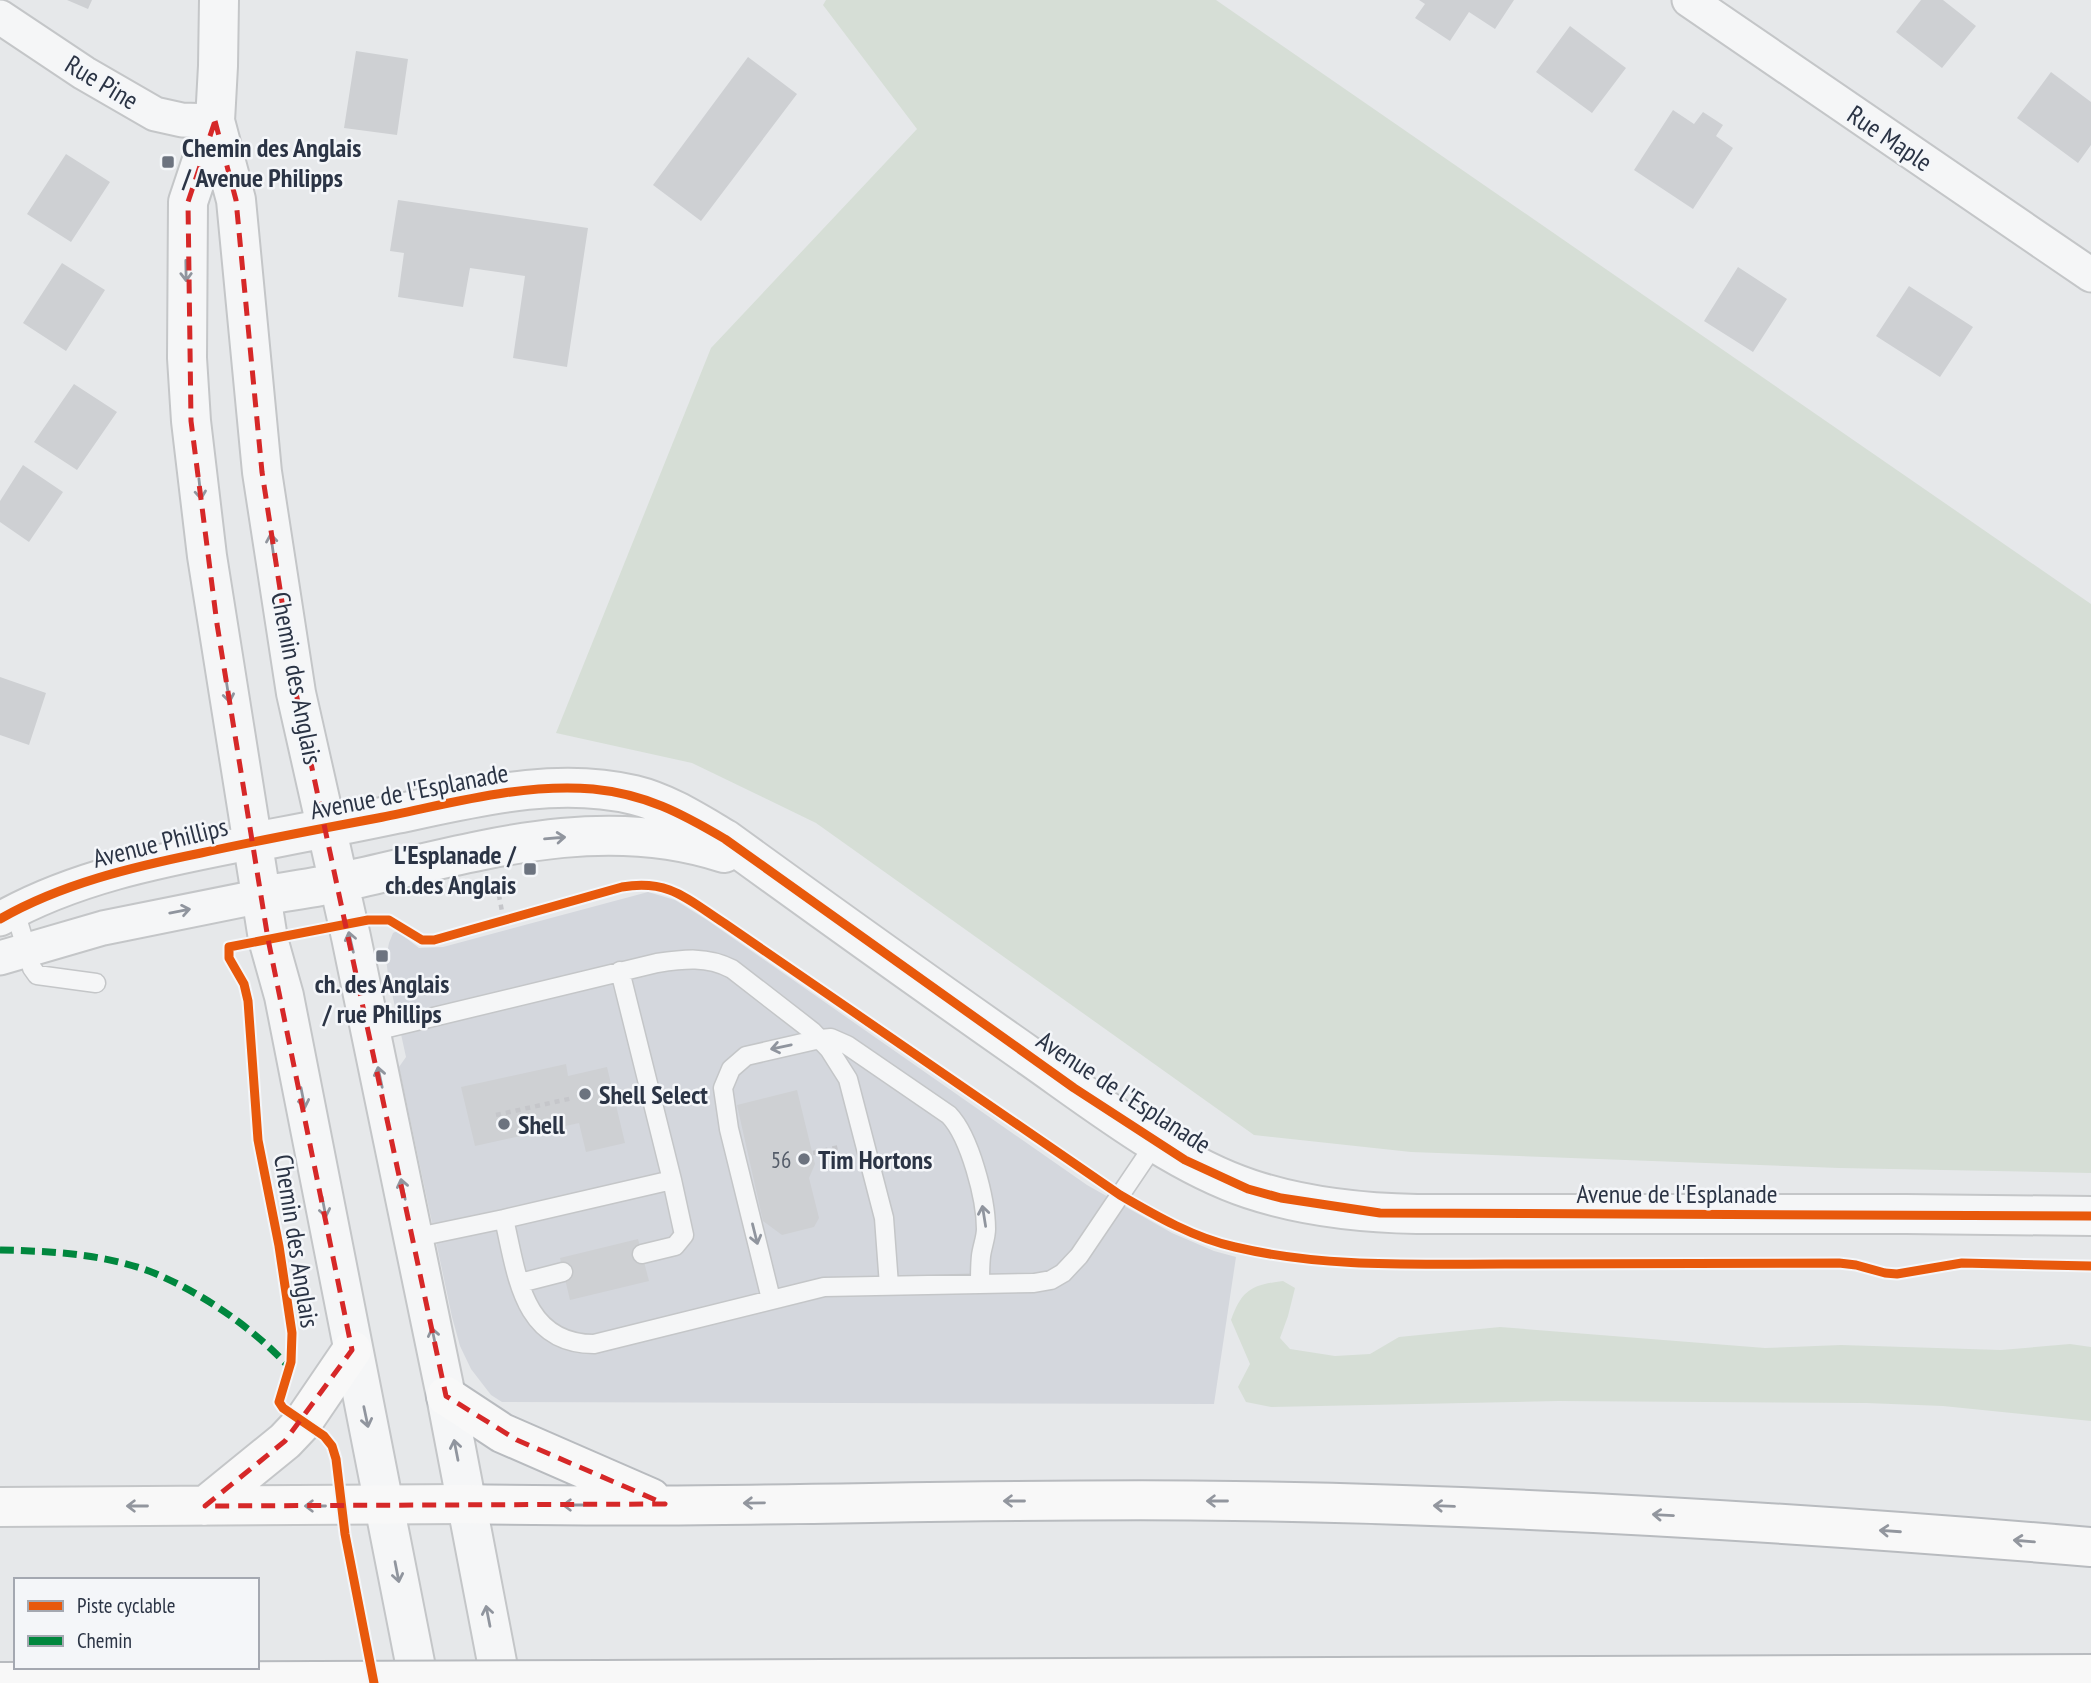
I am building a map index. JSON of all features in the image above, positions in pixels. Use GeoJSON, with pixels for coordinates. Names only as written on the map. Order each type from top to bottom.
{"type":"FeatureCollection","features":[{"type":"Feature","properties":{"kind":"main road"},"geometry":{"type":"LineString","coordinates":[[205,1506],[285,1441],[303,1422],[352,1350]]}},
{"type":"Feature","properties":{"kind":"main road"},"geometry":{"type":"LineString","coordinates":[[446,1396],[502,1433],[665,1504]]}},
{"type":"Feature","properties":{"kind":"main road"},"geometry":{"type":"LineString","coordinates":[[0,1507],[1159,1501],[1447,1506],[1748,1520],[2091,1547]]}},
{"type":"Feature","properties":{"kind":"main road"},"geometry":{"type":"LineString","coordinates":[[0,1682],[2091,1674]]}},
{"type":"Feature","properties":{"kind":"street","name":"Chemin des Anglais"},"geometry":{"type":"LineString","coordinates":[[219,0],[215,121],[188,202],[187,358],[191,421],[207,556],[268,939],[284,996],[419,1683]]}},
{"type":"Feature","properties":{"kind":"street","name":"Rue Maple"},"geometry":{"type":"LineString","coordinates":[[1689,0],[2091,275]]}},
{"type":"Feature","properties":{"kind":"street","name":"Rue Pine"},"geometry":{"type":"LineString","coordinates":[[0,17],[84,73],[155,114],[182,120],[215,121]]}},
{"type":"Feature","properties":{"kind":"street","name":"Chemin des Anglais"},"geometry":{"type":"LineString","coordinates":[[215,121],[236,200],[262,472],[288,649],[446,1396],[501,1683]]}},
{"type":"Feature","properties":{"kind":"street","name":"Avenue de l'Esplanade"},"geometry":{"type":"LineString","coordinates":[[254,842],[503,793],[569,788],[613,791],[659,803],[725,839],[1074,1088],[1185,1160],[1248,1189],[1310,1204],[1380,1213],[2091,1216]]}},
{"type":"Feature","properties":{"kind":"street","name":"Avenue de l'Esplanade"},"geometry":{"type":"LineString","coordinates":[[262,896],[339,883],[518,843],[573,836],[659,837],[703,846],[747,862],[790,886]]}},
{"type":"Feature","properties":{"kind":"street","name":"Avenue Phillips"},"geometry":{"type":"LineString","coordinates":[[7,915],[69,888],[114,873],[254,842]]}},
{"type":"Feature","properties":{"kind":"street"},"geometry":{"type":"LineString","coordinates":[[13,954],[136,920],[262,896]]}},
{"type":"Feature","properties":{"kind":"lane"},"geometry":{"type":"LineString","coordinates":[[7,915],[13,954],[37,975],[96,983]]}},
{"type":"Feature","properties":{"kind":"lane"},"geometry":{"type":"LineString","coordinates":[[371,1032],[620,971],[686,959],[719,962],[782,1006],[820,1039],[848,1079],[884,1218],[889,1285]]}},
{"type":"Feature","properties":{"kind":"lane"},"geometry":{"type":"LineString","coordinates":[[620,971],[684,1235],[675,1245],[642,1254]]}},
{"type":"Feature","properties":{"kind":"lane"},"geometry":{"type":"LineString","coordinates":[[771,1299],[729,1129],[723,1088],[731,1069],[746,1056],[831,1038],[847,1045],[949,1115],[959,1125],[973,1159],[985,1217],[980,1284]]}},
{"type":"Feature","properties":{"kind":"lane"},"geometry":{"type":"LineString","coordinates":[[503,1219],[520,1283],[534,1316],[544,1329],[559,1338],[576,1344],[594,1344],[824,1287],[1034,1283],[1051,1280],[1063,1273],[1079,1256],[1156,1142]]}},
{"type":"Feature","properties":{"kind":"lane"},"geometry":{"type":"LineString","coordinates":[[413,1238],[672,1180]]}},
{"type":"Feature","properties":{"kind":"lane"},"geometry":{"type":"LineString","coordinates":[[520,1283],[564,1272]]}},
{"type":"Feature","properties":{"kind":"lane"},"geometry":{"type":"LineString","coordinates":[[1963,1675],[2037,1683]]}},
{"type":"Feature","properties":{"kind":"path"},"geometry":{"type":"LineString","coordinates":[[488,926],[516,918]]}},
{"type":"Feature","properties":{"kind":"path"},"geometry":{"type":"LineString","coordinates":[[496,1115],[573,1098]]}},
{"type":"Feature","properties":{"kind":"highlighted area"},"geometry":{"type":"Polygon","coordinates":[[[215,121],[236,200],[262,472],[296,693],[446,1396],[517,1440],[665,1504],[205,1506],[285,1441],[352,1350],[268,939],[217,624],[191,421],[188,202],[215,121]]]}},
{"type":"Feature","properties":{"kind":"shaded area"},"geometry":{"type":"Polygon","coordinates":[[[826,0],[1216,0],[2091,604],[2091,1173],[1839,1168],[1411,1152],[1254,1135],[816,823],[692,763],[556,733],[711,348],[917,129],[823,5],[826,0]]]}},
{"type":"Feature","properties":{"kind":"shaded area"},"geometry":{"type":"Polygon","coordinates":[[[648,892],[675,900],[707,920],[1087,1185],[1172,1233],[1214,1251],[1236,1257],[1214,1404],[502,1402],[491,1395],[471,1369],[460,1346],[452,1317],[399,1067],[406,1057],[388,975],[386,958],[389,943],[393,933],[397,931],[419,948],[443,947],[648,892]]]}},
{"type":"Feature","properties":{"kind":"shaded area"},"geometry":{"type":"Polygon","coordinates":[[[1283,1281],[1295,1288],[1280,1338],[1290,1349],[1335,1356],[1370,1354],[1399,1337],[1500,1327],[1765,1348],[1841,1345],[2001,1350],[2070,1344],[2091,1347],[2091,1421],[1943,1406],[1866,1403],[1558,1401],[1271,1407],[1246,1402],[1238,1387],[1250,1364],[1231,1320],[1239,1302],[1249,1291],[1255,1287],[1283,1281]]]}},
{"type":"Feature","properties":{"kind":"building"},"geometry":{"type":"Polygon","coordinates":[[[67,0],[92,0],[88,9],[67,0]]]}},
{"type":"Feature","properties":{"kind":"building"},"geometry":{"type":"Polygon","coordinates":[[[1419,0],[1514,0],[1495,29],[1469,12],[1450,41],[1415,18],[1425,4],[1419,0]]]}},
{"type":"Feature","properties":{"kind":"building"},"geometry":{"type":"Polygon","coordinates":[[[1921,0],[1943,0],[1976,26],[1942,68],[1896,32],[1921,0]]]}},
{"type":"Feature","properties":{"kind":"building"},"geometry":{"type":"Polygon","coordinates":[[[1570,26],[1626,68],[1592,113],[1536,72],[1570,26]]]}},
{"type":"Feature","properties":{"kind":"building"},"geometry":{"type":"Polygon","coordinates":[[[356,51],[408,59],[397,135],[344,128],[356,51]]]}},
{"type":"Feature","properties":{"kind":"building"},"geometry":{"type":"Polygon","coordinates":[[[748,57],[797,94],[701,221],[653,185],[748,57]]]}},
{"type":"Feature","properties":{"kind":"building"},"geometry":{"type":"Polygon","coordinates":[[[2051,72],[2091,102],[2091,145],[2078,163],[2017,118],[2051,72]]]}},
{"type":"Feature","properties":{"kind":"building"},"geometry":{"type":"Polygon","coordinates":[[[1673,110],[1694,124],[1703,112],[1723,125],[1716,136],[1733,148],[1693,209],[1634,170],[1673,110]]]}},
{"type":"Feature","properties":{"kind":"building"},"geometry":{"type":"Polygon","coordinates":[[[66,154],[110,182],[71,242],[27,214],[66,154]]]}},
{"type":"Feature","properties":{"kind":"building"},"geometry":{"type":"Polygon","coordinates":[[[398,200],[588,228],[567,367],[513,358],[525,276],[470,268],[463,307],[398,297],[404,253],[390,251],[398,200]]]}},
{"type":"Feature","properties":{"kind":"building"},"geometry":{"type":"Polygon","coordinates":[[[62,263],[105,290],[66,351],[23,323],[62,263]]]}},
{"type":"Feature","properties":{"kind":"building"},"geometry":{"type":"Polygon","coordinates":[[[1738,267],[1787,299],[1753,352],[1704,321],[1738,267]]]}},
{"type":"Feature","properties":{"kind":"building"},"geometry":{"type":"Polygon","coordinates":[[[1909,286],[1973,327],[1940,377],[1876,336],[1909,286]]]}},
{"type":"Feature","properties":{"kind":"building"},"geometry":{"type":"Polygon","coordinates":[[[74,384],[117,412],[77,470],[34,442],[74,384]]]}},
{"type":"Feature","properties":{"kind":"building"},"geometry":{"type":"Polygon","coordinates":[[[23,465],[63,492],[29,542],[0,522],[0,501],[23,465]]]}},
{"type":"Feature","properties":{"kind":"building"},"geometry":{"type":"Polygon","coordinates":[[[0,677],[46,693],[29,745],[0,735],[0,677]]]}},
{"type":"Feature","properties":{"kind":"building"},"geometry":{"type":"Polygon","coordinates":[[[566,1064],[568,1076],[607,1067],[625,1143],[586,1152],[579,1123],[475,1146],[461,1087],[566,1064]]]}},
{"type":"Feature","properties":{"kind":"building"},"geometry":{"type":"Polygon","coordinates":[[[797,1090],[815,1164],[809,1178],[819,1218],[814,1227],[782,1235],[763,1221],[737,1105],[797,1090]]]}},
{"type":"Feature","properties":{"kind":"building"},"geometry":{"type":"Polygon","coordinates":[[[638,1239],[649,1281],[570,1300],[560,1258],[638,1239]]]}},
{"type":"Feature","properties":{"kind":"marked path"},"geometry":{"type":"LineString","coordinates":[[0,1250],[98,1258],[154,1273],[173,1281],[227,1313],[260,1339],[290,1368]]}},
{"type":"Feature","properties":{"kind":"cycle path"},"geometry":{"type":"LineString","coordinates":[[0,919],[72,886],[149,864],[458,801],[539,789],[593,789],[629,795],[662,806],[725,839],[1074,1088],[1185,1160],[1248,1189],[1281,1198],[1380,1213],[2091,1216]]}},
{"type":"Feature","properties":{"kind":"cycle path"},"geometry":{"type":"LineString","coordinates":[[374,1683],[345,1534],[332,1446],[324,1436],[283,1408],[279,1402],[291,1362],[292,1333],[279,1246],[258,1140],[248,1001],[244,984],[229,958],[229,947],[368,920],[389,920],[422,940],[434,940],[622,887],[653,886],[677,893],[699,906],[1120,1195],[1176,1226],[1235,1247],[1302,1259],[1370,1263],[1839,1263],[1897,1274],[1962,1263],[2091,1266]]}},
{"type":"Feature","properties":{"kind":"place","name":"Chemin des Anglais / Avenue Philipps"},"geometry":{"type":"Point","coordinates":[168,162]}},
{"type":"Feature","properties":{"kind":"place","name":"L'Esplanade / ch.des Anglais"},"geometry":{"type":"Point","coordinates":[530,869]}},
{"type":"Feature","properties":{"kind":"place","name":"ch. des Anglais / rue Phillips"},"geometry":{"type":"Point","coordinates":[382,956]}},
{"type":"Feature","properties":{"kind":"place","name":"Shell Select"},"geometry":{"type":"Point","coordinates":[585,1094]}},
{"type":"Feature","properties":{"kind":"place","name":"Shell"},"geometry":{"type":"Point","coordinates":[504,1124]}},
{"type":"Feature","properties":{"kind":"place","name":"Tim Hortons"},"geometry":{"type":"Point","coordinates":[804,1159]}}]}
